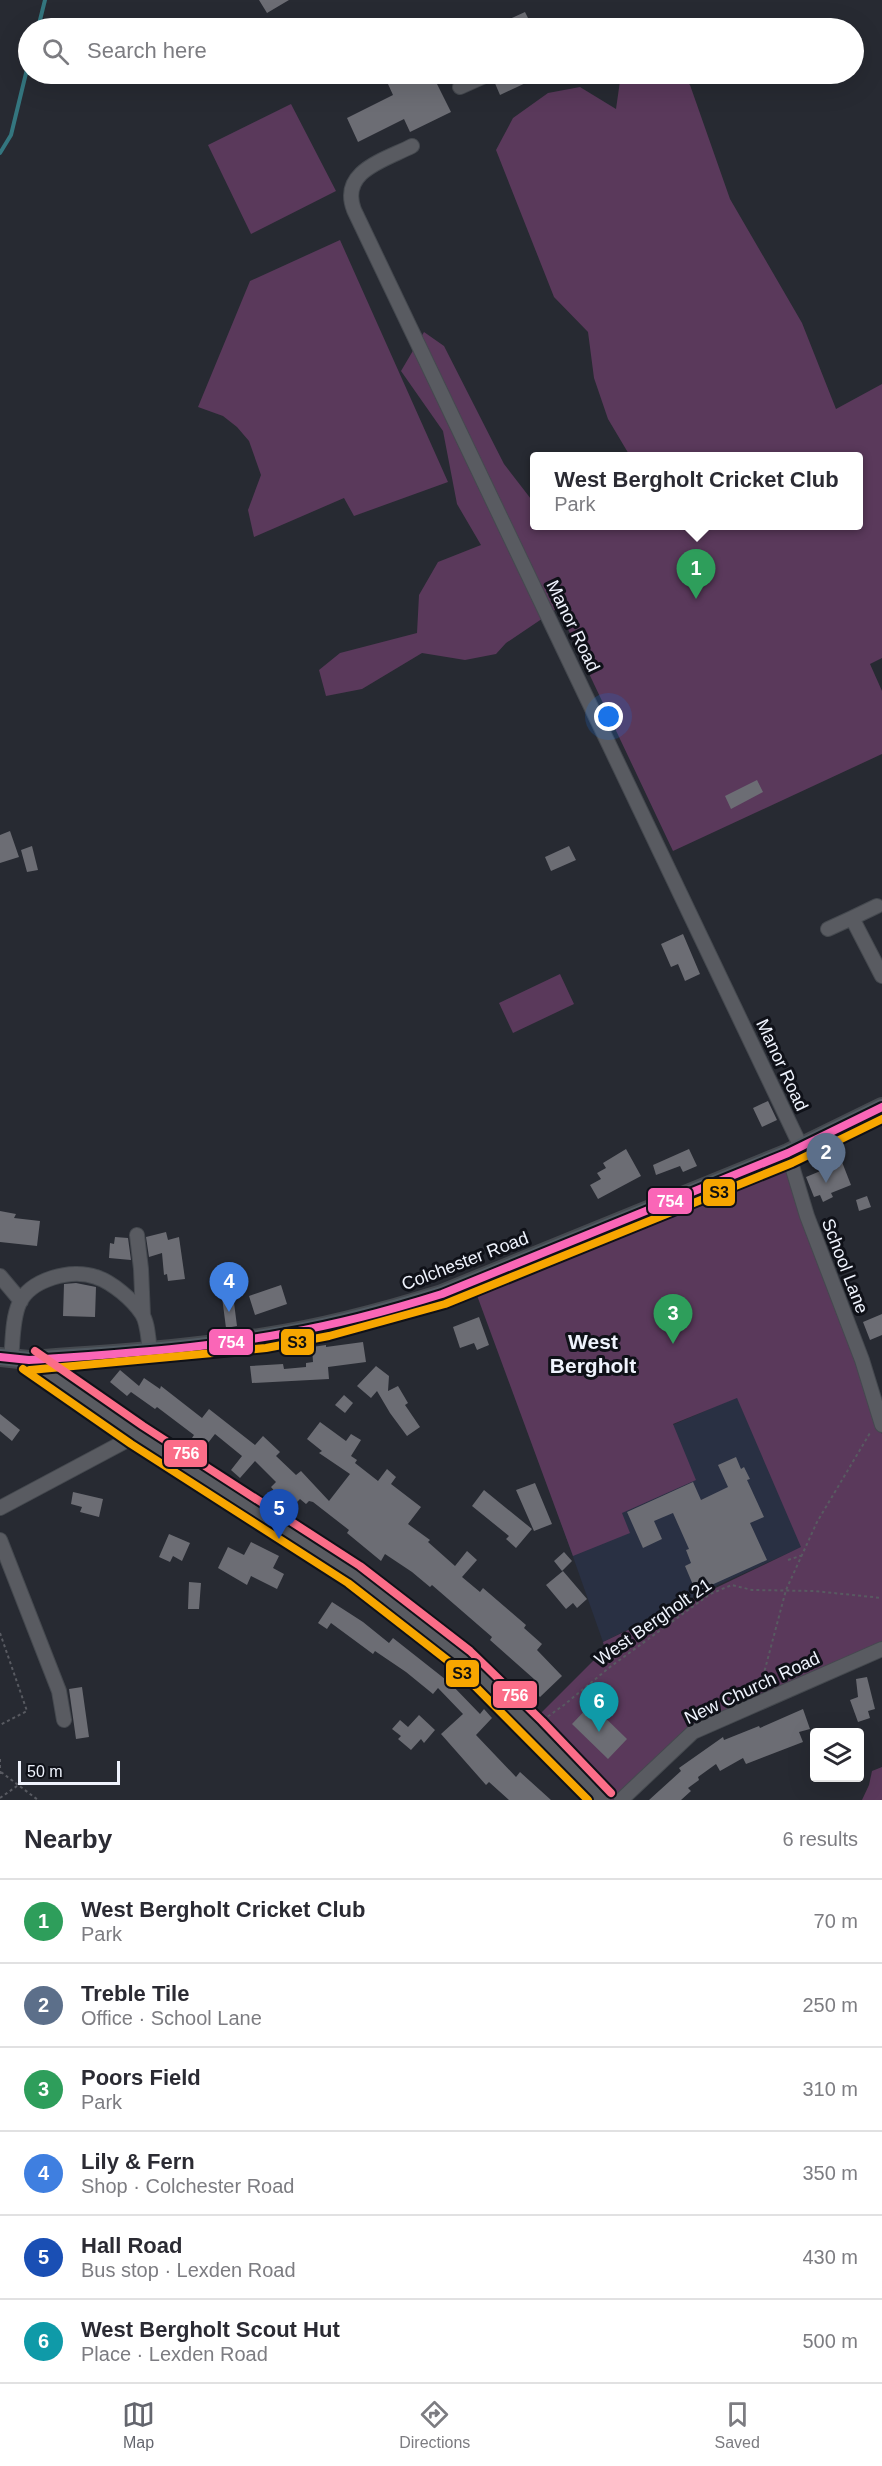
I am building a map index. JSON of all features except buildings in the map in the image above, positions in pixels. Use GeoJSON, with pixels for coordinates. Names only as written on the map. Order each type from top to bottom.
{"type":"FeatureCollection","features":[{"type":"Feature","properties":{"kind":"main road","name":"Colchester Road"},"geometry":{"type":"LineString","coordinates":[[6,1358],[29,1360],[264,1338],[326,1326],[442,1294],[795,1150],[882,1107]]}},
{"type":"Feature","properties":{"kind":"street"},"geometry":{"type":"LineString","coordinates":[[460,87],[467,84]]}},
{"type":"Feature","properties":{"kind":"street","name":"Manor Road"},"geometry":{"type":"LineString","coordinates":[[412,146],[360,173],[351,185],[350,200],[795,1150]]}},
{"type":"Feature","properties":{"kind":"street"},"geometry":{"type":"LineString","coordinates":[[828,929],[877,906]]}},
{"type":"Feature","properties":{"kind":"street"},"geometry":{"type":"LineString","coordinates":[[852,918],[882,976]]}},
{"type":"Feature","properties":{"kind":"street","name":"School Lane"},"geometry":{"type":"LineString","coordinates":[[795,1150],[807,1216],[862,1360],[882,1425]]}},
{"type":"Feature","properties":{"kind":"street"},"geometry":{"type":"LineString","coordinates":[[137,1235],[143,1315],[150,1350]]}},
{"type":"Feature","properties":{"kind":"street"},"geometry":{"type":"LineString","coordinates":[[0,1276],[21,1301]]}},
{"type":"Feature","properties":{"kind":"street"},"geometry":{"type":"LineString","coordinates":[[6,1358],[21,1301],[38,1284],[49,1279],[59,1276],[97,1277],[116,1288],[143,1315]]}},
{"type":"Feature","properties":{"kind":"street"},"geometry":{"type":"LineString","coordinates":[[29,1360],[137,1434],[354,1574],[463,1659],[603,1800]]}},
{"type":"Feature","properties":{"kind":"street"},"geometry":{"type":"LineString","coordinates":[[0,1508],[137,1434]]}},
{"type":"Feature","properties":{"kind":"street"},"geometry":{"type":"LineString","coordinates":[[0,1540],[59,1690],[64,1720]]}},
{"type":"Feature","properties":{"kind":"street","name":"New Church Road"},"geometry":{"type":"LineString","coordinates":[[621,1800],[693,1732],[882,1649]]}},
{"type":"Feature","properties":{"kind":"path"},"geometry":{"type":"LineString","coordinates":[[759,1702],[760,1682],[786,1590],[818,1522],[873,1428],[871,1412],[877,1410]]}},
{"type":"Feature","properties":{"kind":"path"},"geometry":{"type":"LineString","coordinates":[[788,1560],[803,1555]]}},
{"type":"Feature","properties":{"kind":"path","name":"West Bergholt 21"},"geometry":{"type":"LineString","coordinates":[[534,1728],[610,1667],[702,1600],[732,1585],[752,1590],[786,1590]]}},
{"type":"Feature","properties":{"kind":"path"},"geometry":{"type":"LineString","coordinates":[[786,1590],[882,1598]]}},
{"type":"Feature","properties":{"kind":"path"},"geometry":{"type":"LineString","coordinates":[[0,1633],[27,1711],[0,1725]]}},
{"type":"Feature","properties":{"kind":"path"},"geometry":{"type":"LineString","coordinates":[[0,1759],[0,1777]]}},
{"type":"Feature","properties":{"kind":"path"},"geometry":{"type":"LineString","coordinates":[[1,1772],[38,1800]]}},
{"type":"Feature","properties":{"kind":"path"},"geometry":{"type":"LineString","coordinates":[[0,1798],[17,1786]]}},
{"type":"Feature","properties":{"kind":"shaded area"},"geometry":{"type":"Polygon","coordinates":[[[620,84],[690,85],[730,199],[802,323],[836,409],[882,384],[882,658],[870,664],[882,691],[882,754],[673,851],[558,608],[506,643],[496,654],[465,660],[422,653],[362,689],[326,696],[319,670],[340,653],[417,633],[419,595],[438,562],[481,545],[457,504],[443,431],[401,371],[424,332],[444,346],[504,464],[530,498],[530,530],[863,530],[863,452],[628,452],[608,419],[594,378],[588,332],[554,297],[496,150],[513,118],[548,93],[580,87],[616,109],[620,84]]]}},
{"type":"Feature","properties":{"kind":"shaded area"},"geometry":{"type":"Polygon","coordinates":[[[291,104],[336,191],[251,234],[208,145],[291,104]]]}},
{"type":"Feature","properties":{"kind":"shaded area"},"geometry":{"type":"Polygon","coordinates":[[[340,240],[448,482],[354,516],[344,498],[254,537],[248,510],[261,475],[249,441],[223,416],[198,407],[250,281],[340,240]]]}},
{"type":"Feature","properties":{"kind":"shaded area"},"geometry":{"type":"Polygon","coordinates":[[[560,974],[574,1004],[513,1033],[499,1003],[560,974]]]}},
{"type":"Feature","properties":{"kind":"shaded area"},"geometry":{"type":"Polygon","coordinates":[[[786,1162],[882,1434],[882,1644],[684,1730],[619,1800],[609,1800],[534,1720],[605,1649],[603,1642],[801,1547],[737,1398],[673,1424],[696,1480],[622,1513],[630,1533],[573,1556],[475,1290],[786,1162]]]}},
{"type":"Feature","properties":{"kind":"shaded area"},"geometry":{"type":"Polygon","coordinates":[[[737,1397],[802,1547],[709,1589],[603,1642],[546,1480],[737,1397]]]}},
{"type":"Feature","properties":{"kind":"shaded area"},"geometry":{"type":"Polygon","coordinates":[[[882,1767],[882,1800],[862,1800],[872,1771],[882,1767]]]}},
{"type":"Feature","properties":{"kind":"waterway"},"geometry":{"type":"LineString","coordinates":[[40,18],[45,0]]}},
{"type":"Feature","properties":{"kind":"waterway"},"geometry":{"type":"LineString","coordinates":[[0,153],[11,135],[23,84]]}},
{"type":"Feature","properties":{"kind":"transit line","name":"754"},"geometry":{"type":"LineString","coordinates":[[0,1357],[29,1360],[158,1350],[255,1339],[404,1306],[442,1294],[788,1153],[882,1107]]}},
{"type":"Feature","properties":{"kind":"transit line","name":"S3"},"geometry":{"type":"LineString","coordinates":[[30,1370],[266,1348],[329,1336],[445,1304],[792,1163],[882,1119]]}},
{"type":"Feature","properties":{"kind":"transit line","name":"756"},"geometry":{"type":"LineString","coordinates":[[35,1351],[143,1426],[360,1566],[470,1651],[611,1793]]}},
{"type":"Feature","properties":{"kind":"transit line","name":"S3"},"geometry":{"type":"LineString","coordinates":[[23,1369],[131,1444],[348,1583],[456,1667],[588,1800]]}},
{"type":"Feature","properties":{"kind":"place","name":"West Bergholt Cricket Club"},"geometry":{"type":"Point","coordinates":[696,599]}},
{"type":"Feature","properties":{"kind":"place","name":"Treble Tile"},"geometry":{"type":"Point","coordinates":[826,1183]}},
{"type":"Feature","properties":{"kind":"place","name":"Lily & Fern"},"geometry":{"type":"Point","coordinates":[229,1312]}},
{"type":"Feature","properties":{"kind":"place","name":"Poors Field"},"geometry":{"type":"Point","coordinates":[673,1344]}},
{"type":"Feature","properties":{"kind":"place","name":"Hall Road"},"geometry":{"type":"Point","coordinates":[279,1539]}},
{"type":"Feature","properties":{"kind":"place","name":"West Bergholt Scout Hut"},"geometry":{"type":"Point","coordinates":[599,1732]}},
{"type":"Feature","properties":{"kind":"district","name":"West Bergholt"},"geometry":{"type":"Point","coordinates":[593,1353]}}]}
